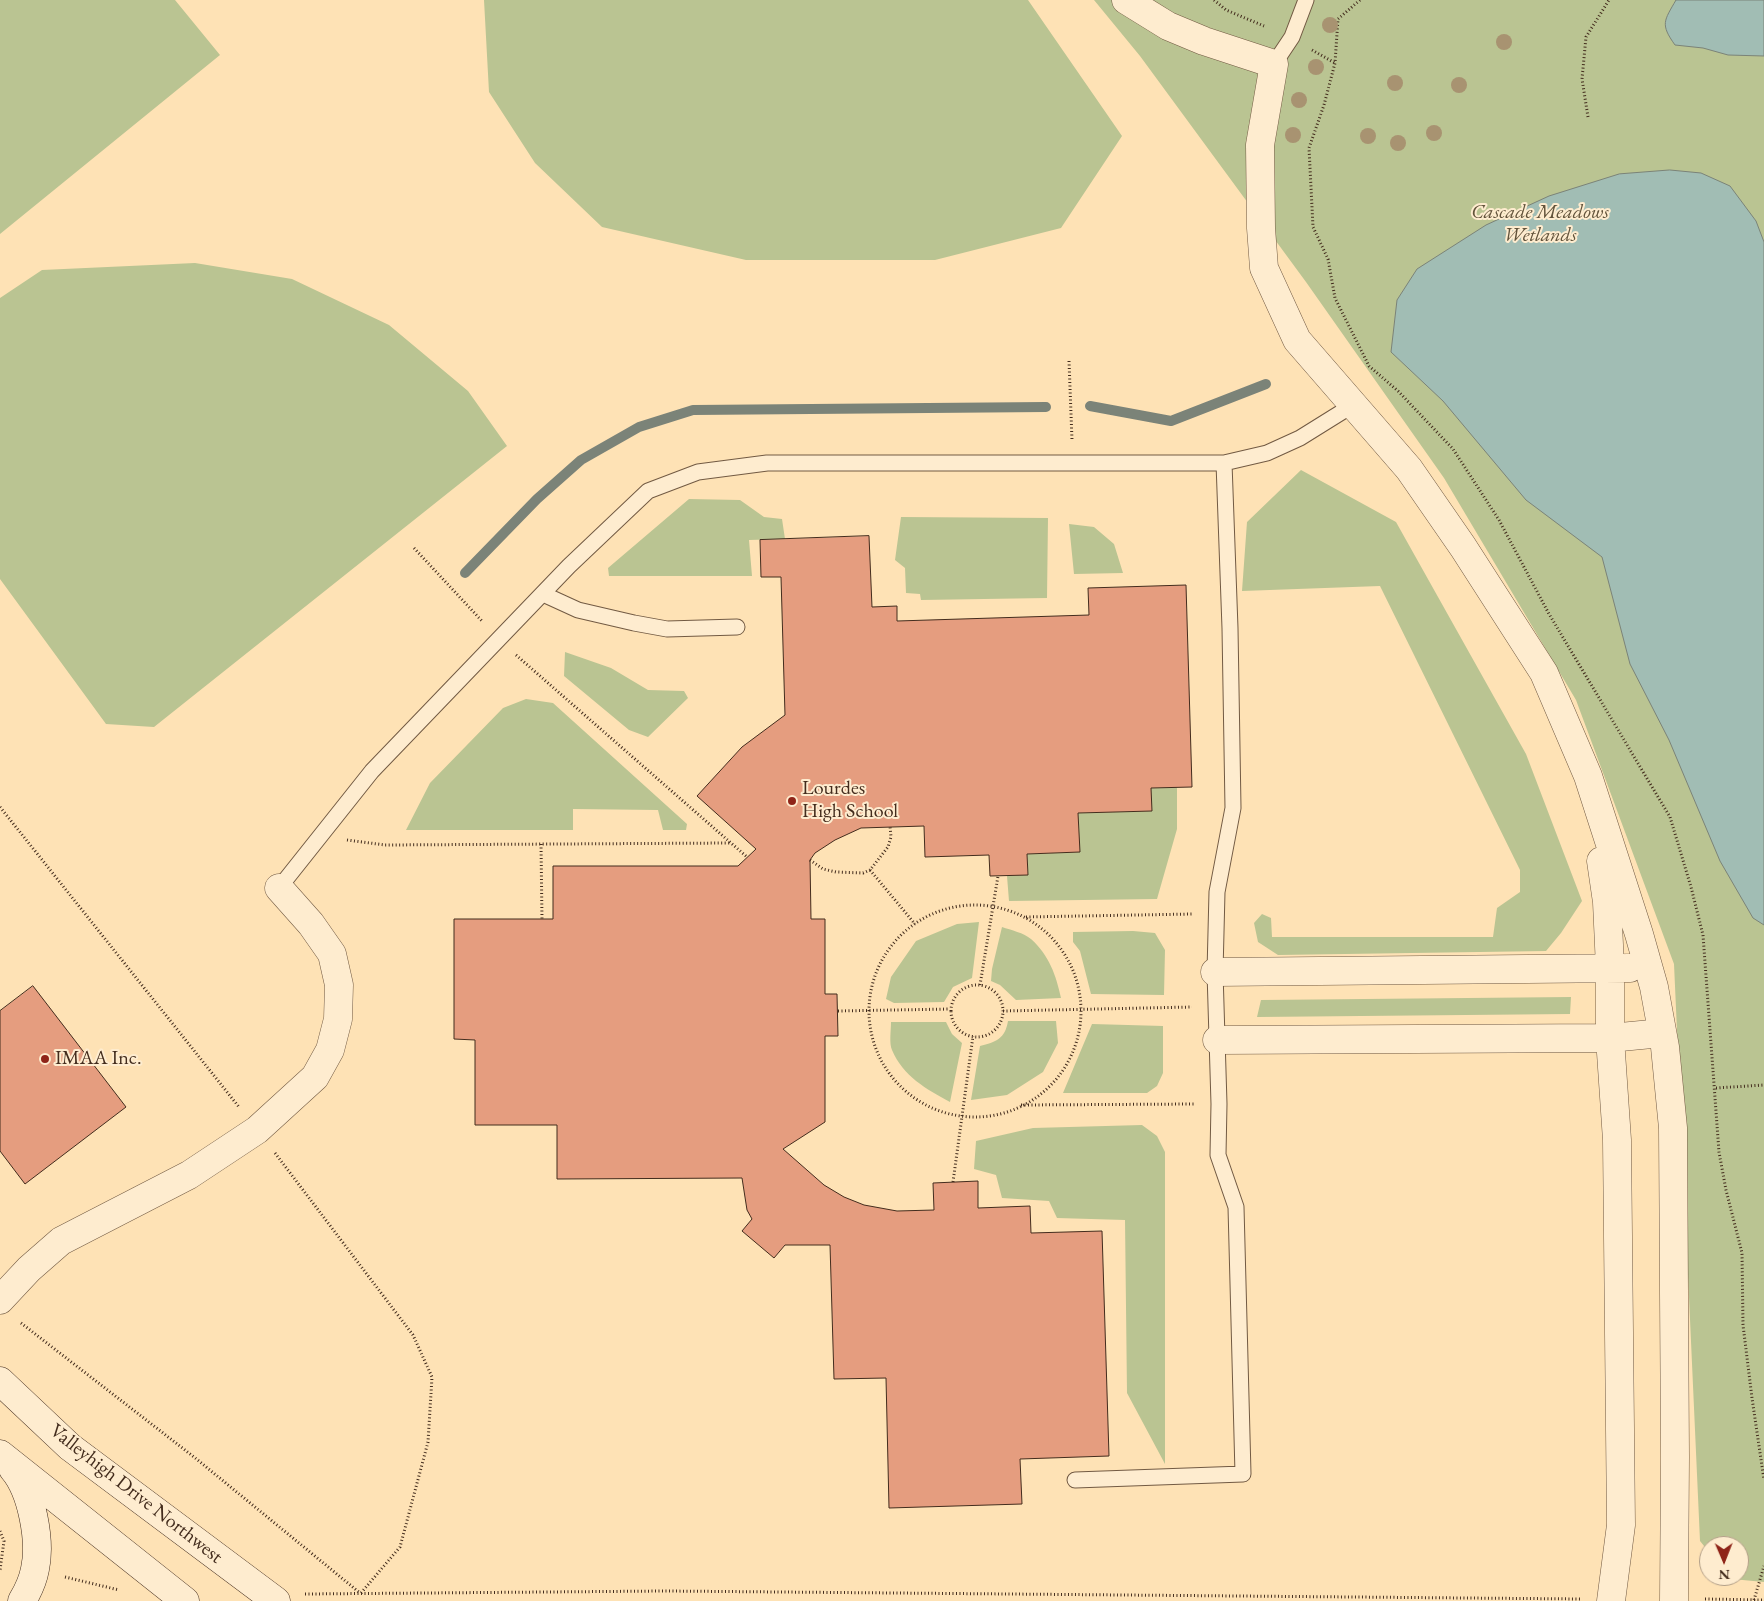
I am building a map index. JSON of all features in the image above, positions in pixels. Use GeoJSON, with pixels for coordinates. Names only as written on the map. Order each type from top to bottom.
{"type":"FeatureCollection","features":[{"type":"Feature","properties":{"kind":"street"},"geometry":{"type":"LineString","coordinates":[[1126,0],[1168,26],[1204,41],[1274,64],[1260,146],[1261,228],[1264,268],[1297,340],[1409,470],[1463,547],[1544,673],[1588,776],[1654,987],[1662,1033],[1673,1128],[1674,1601]]}},
{"type":"Feature","properties":{"kind":"street"},"geometry":{"type":"LineString","coordinates":[[1588,776],[1607,902],[1610,967],[1610,1038],[1618,1140],[1621,1524],[1611,1601]]}},
{"type":"Feature","properties":{"kind":"street"},"geometry":{"type":"LineString","coordinates":[[8,1310],[29,1268],[61,1240],[189,1175],[257,1130],[314,1077],[330,1050],[338,1020],[339,985],[332,954],[311,924],[279,888]]}},
{"type":"Feature","properties":{"kind":"street"},"geometry":{"type":"LineString","coordinates":[[1215,972],[1610,967],[1648,969]]}},
{"type":"Feature","properties":{"kind":"street"},"geometry":{"type":"LineString","coordinates":[[1217,1040],[1610,1038],[1662,1033]]}},
{"type":"Feature","properties":{"kind":"street","name":"Valleyhigh Drive Northwest"},"geometry":{"type":"LineString","coordinates":[[0,1381],[70,1447],[276,1601]]}},
{"type":"Feature","properties":{"kind":"street"},"geometry":{"type":"LineString","coordinates":[[0,1454],[15,1472],[22,1486],[35,1525],[35,1570],[28,1591],[22,1601]]}},
{"type":"Feature","properties":{"kind":"street"},"geometry":{"type":"LineString","coordinates":[[0,1454],[185,1601]]}},
{"type":"Feature","properties":{"kind":"lane"},"geometry":{"type":"LineString","coordinates":[[1274,64],[1292,37],[1306,0]]}},
{"type":"Feature","properties":{"kind":"lane"},"geometry":{"type":"LineString","coordinates":[[279,888],[372,771],[543,594],[648,491],[698,472],[767,463],[1224,463],[1267,453],[1292,442],[1353,405]]}},
{"type":"Feature","properties":{"kind":"lane"},"geometry":{"type":"LineString","coordinates":[[1075,1480],[1243,1474],[1236,1207],[1218,1155],[1216,914],[1217,892],[1233,808],[1230,628],[1224,463]]}},
{"type":"Feature","properties":{"kind":"lane"},"geometry":{"type":"LineString","coordinates":[[543,594],[578,610],[634,624],[667,629],[737,627]]}},
{"type":"Feature","properties":{"kind":"path"},"geometry":{"type":"LineString","coordinates":[[1328,259],[1313,227],[1309,148],[1324,105],[1335,64],[1338,19],[1360,0]]}},
{"type":"Feature","properties":{"kind":"path"},"geometry":{"type":"LineString","coordinates":[[1588,117],[1582,80],[1586,37],[1609,0]]}},
{"type":"Feature","properties":{"kind":"path"},"geometry":{"type":"LineString","coordinates":[[1069,361],[1072,446]]}},
{"type":"Feature","properties":{"kind":"path"},"geometry":{"type":"LineString","coordinates":[[414,548],[499,640],[747,857]]}},
{"type":"Feature","properties":{"kind":"path"},"geometry":{"type":"LineString","coordinates":[[0,807],[257,1130],[413,1335],[432,1377],[428,1442],[400,1547],[361,1594]]}},
{"type":"Feature","properties":{"kind":"path"},"geometry":{"type":"LineString","coordinates":[[810,860],[823,869],[836,872],[863,873],[870,870],[888,847],[891,837],[890,826]]}},
{"type":"Feature","properties":{"kind":"path"},"geometry":{"type":"LineString","coordinates":[[320,838],[385,845],[731,843]]}},
{"type":"Feature","properties":{"kind":"path"},"geometry":{"type":"LineString","coordinates":[[541,844],[542,919]]}},
{"type":"Feature","properties":{"kind":"path"},"geometry":{"type":"LineString","coordinates":[[870,870],[915,924]]}},
{"type":"Feature","properties":{"kind":"path"},"geometry":{"type":"LineString","coordinates":[[980,985],[998,876]]}},
{"type":"Feature","properties":{"kind":"path"},"geometry":{"type":"LineString","coordinates":[[1026,917],[1053,938],[1072,968],[1081,1002],[1078,1037],[1064,1069],[1040,1094],[1009,1112],[974,1117],[940,1112],[909,1095],[885,1069],[871,1036],[868,1001],[877,968],[896,938],[924,917],[957,906],[992,906],[1026,917],[1216,914]]}},
{"type":"Feature","properties":{"kind":"path"},"geometry":{"type":"LineString","coordinates":[[972,985],[980,985],[988,987],[995,992],[1000,999],[1003,1011],[999,1024],[994,1031],[986,1036],[973,1036],[961,1032],[955,1026],[951,1018],[950,1009],[952,1000],[957,993],[972,985]]}},
{"type":"Feature","properties":{"kind":"path"},"geometry":{"type":"LineString","coordinates":[[1003,1011],[1216,1007]]}},
{"type":"Feature","properties":{"kind":"path"},"geometry":{"type":"LineString","coordinates":[[838,1011],[950,1009]]}},
{"type":"Feature","properties":{"kind":"path"},"geometry":{"type":"LineString","coordinates":[[953,1182],[973,1036]]}},
{"type":"Feature","properties":{"kind":"path"},"geometry":{"type":"LineString","coordinates":[[1764,1085],[1716,1088],[1719,1152],[1726,1190],[1742,1254],[1743,1325],[1764,1480]]}},
{"type":"Feature","properties":{"kind":"path"},"geometry":{"type":"LineString","coordinates":[[1021,1105],[1218,1104]]}},
{"type":"Feature","properties":{"kind":"path"},"geometry":{"type":"LineString","coordinates":[[8,1310],[194,1457],[361,1594],[666,1591],[1542,1598]]}},
{"type":"Feature","properties":{"kind":"path"},"geometry":{"type":"LineString","coordinates":[[0,1531],[4,1541],[0,1570]]}},
{"type":"Feature","properties":{"kind":"path"},"geometry":{"type":"LineString","coordinates":[[1764,1566],[1754,1600],[1764,1600]]}},
{"type":"Feature","properties":{"kind":"green space"},"geometry":{"type":"Polygon","coordinates":[[[0,0],[175,0],[220,55],[0,234],[0,0]]]}},
{"type":"Feature","properties":{"kind":"green space"},"geometry":{"type":"Polygon","coordinates":[[[484,0],[1028,0],[1122,136],[1061,228],[935,260],[746,260],[602,227],[535,163],[489,92],[484,0]]]}},
{"type":"Feature","properties":{"kind":"green space","name":"Cascade Meadows Wetlands"},"geometry":{"type":"Polygon","coordinates":[[[1094,0],[1764,0],[1764,1582],[1749,1581],[1749,1536],[1700,1536],[1674,964],[1576,700],[1444,478],[1306,282],[1140,56],[1094,0]]]}},
{"type":"Feature","properties":{"kind":"green space"},"geometry":{"type":"Polygon","coordinates":[[[195,263],[292,279],[389,325],[468,391],[507,446],[154,727],[106,724],[0,579],[0,298],[42,270],[195,263]]]}},
{"type":"Feature","properties":{"kind":"green space"},"geometry":{"type":"Polygon","coordinates":[[[1301,470],[1396,522],[1526,754],[1582,901],[1561,933],[1546,951],[1278,955],[1258,942],[1254,923],[1262,914],[1271,918],[1272,937],[1493,937],[1497,908],[1520,892],[1520,870],[1380,586],[1242,591],[1247,522],[1301,470]]]}},
{"type":"Feature","properties":{"kind":"green space"},"geometry":{"type":"Polygon","coordinates":[[[689,499],[740,500],[764,517],[782,519],[785,539],[749,540],[752,576],[609,576],[608,568],[689,499]]]}},
{"type":"Feature","properties":{"kind":"green space"},"geometry":{"type":"Polygon","coordinates":[[[901,517],[1048,518],[1047,598],[921,600],[920,594],[906,593],[905,568],[895,560],[901,517]]]}},
{"type":"Feature","properties":{"kind":"green space"},"geometry":{"type":"Polygon","coordinates":[[[1069,524],[1094,527],[1114,544],[1123,573],[1074,574],[1069,524]]]}},
{"type":"Feature","properties":{"kind":"green space"},"geometry":{"type":"Polygon","coordinates":[[[565,652],[611,668],[648,690],[684,691],[688,698],[648,737],[629,730],[564,676],[565,652]]]}},
{"type":"Feature","properties":{"kind":"green space"},"geometry":{"type":"Polygon","coordinates":[[[526,699],[553,703],[687,824],[686,830],[663,830],[658,810],[573,809],[573,830],[406,830],[430,783],[503,708],[526,699]]]}},
{"type":"Feature","properties":{"kind":"green space"},"geometry":{"type":"Polygon","coordinates":[[[1177,787],[1177,829],[1157,899],[1009,901],[1007,876],[1028,874],[1027,854],[1079,852],[1078,813],[1151,811],[1151,788],[1177,787]]]}},
{"type":"Feature","properties":{"kind":"green space"},"geometry":{"type":"Polygon","coordinates":[[[979,922],[972,978],[953,987],[944,1002],[894,1003],[886,999],[891,977],[916,941],[957,924],[979,922]]]}},
{"type":"Feature","properties":{"kind":"green space"},"geometry":{"type":"Polygon","coordinates":[[[1002,927],[1025,935],[1043,952],[1057,981],[1061,998],[1016,1000],[1000,985],[991,981],[1002,927]]]}},
{"type":"Feature","properties":{"kind":"green space"},"geometry":{"type":"Polygon","coordinates":[[[1133,931],[1155,933],[1165,950],[1164,995],[1091,994],[1080,951],[1073,942],[1073,932],[1133,931]]]}},
{"type":"Feature","properties":{"kind":"green space"},"geometry":{"type":"Polygon","coordinates":[[[1571,997],[1570,1014],[1257,1017],[1261,1000],[1571,997]]]}},
{"type":"Feature","properties":{"kind":"green space"},"geometry":{"type":"Polygon","coordinates":[[[1008,1021],[1056,1021],[1058,1043],[1043,1072],[1007,1095],[971,1100],[980,1046],[999,1039],[1005,1032],[1008,1021]]]}},
{"type":"Feature","properties":{"kind":"green space"},"geometry":{"type":"Polygon","coordinates":[[[891,1022],[946,1022],[952,1034],[962,1043],[950,1102],[924,1087],[902,1067],[891,1047],[891,1022]]]}},
{"type":"Feature","properties":{"kind":"green space"},"geometry":{"type":"Polygon","coordinates":[[[1092,1024],[1163,1026],[1163,1073],[1157,1086],[1147,1093],[1063,1093],[1092,1024]]]}},
{"type":"Feature","properties":{"kind":"green space"},"geometry":{"type":"Polygon","coordinates":[[[1142,1125],[1157,1136],[1165,1152],[1165,1464],[1127,1393],[1125,1220],[1057,1218],[1049,1201],[1002,1198],[996,1175],[974,1169],[976,1141],[1033,1128],[1142,1125]]]}},
{"type":"Feature","properties":{"kind":"water"},"geometry":{"type":"Polygon","coordinates":[[[1676,0],[1764,0],[1764,56],[1728,55],[1703,48],[1675,45],[1667,32],[1665,22],[1676,0]]]}},
{"type":"Feature","properties":{"kind":"water"},"geometry":{"type":"Polygon","coordinates":[[[1670,170],[1701,173],[1730,186],[1756,221],[1764,242],[1764,925],[1753,918],[1720,861],[1669,740],[1630,664],[1602,557],[1526,500],[1443,401],[1391,352],[1397,300],[1417,269],[1486,225],[1549,196],[1619,174],[1670,170]]]}},
{"type":"Feature","properties":{"kind":"building","name":"Lourdes High School"},"geometry":{"type":"Polygon","coordinates":[[[869,536],[872,607],[897,606],[897,621],[1089,615],[1088,588],[1186,585],[1192,787],[1151,788],[1152,811],[1078,813],[1080,852],[1027,854],[1028,875],[990,876],[989,855],[925,857],[924,826],[861,828],[835,840],[815,853],[810,860],[811,919],[825,919],[825,994],[837,994],[838,1036],[825,1036],[825,1122],[783,1149],[824,1185],[844,1197],[864,1205],[897,1211],[934,1210],[933,1183],[978,1181],[978,1208],[1030,1206],[1031,1233],[1102,1231],[1109,1456],[1020,1459],[1022,1504],[889,1508],[886,1378],[834,1379],[830,1245],[785,1245],[774,1258],[742,1231],[752,1219],[747,1210],[742,1178],[557,1179],[557,1125],[475,1125],[475,1040],[454,1039],[454,919],[553,919],[553,866],[738,866],[756,849],[697,796],[742,747],[785,715],[781,577],[761,577],[760,540],[869,536]]]}},
{"type":"Feature","properties":{"kind":"building","name":"IMAA Inc."},"geometry":{"type":"Polygon","coordinates":[[[33,986],[126,1107],[25,1184],[0,1151],[0,1011],[33,986]]]}},
{"type":"Feature","properties":{"kind":"waterway"},"geometry":{"type":"LineString","coordinates":[[1090,406],[1171,421],[1266,384]]}},
{"type":"Feature","properties":{"kind":"waterway"},"geometry":{"type":"LineString","coordinates":[[465,573],[537,499],[581,460],[639,427],[693,410],[1046,407]]}},
{"type":"Feature","properties":{"kind":"place","name":"Lourdes High School"},"geometry":{"type":"Point","coordinates":[792,801]}},
{"type":"Feature","properties":{"kind":"place","name":"IMAA Inc."},"geometry":{"type":"Point","coordinates":[45,1059]}}]}
